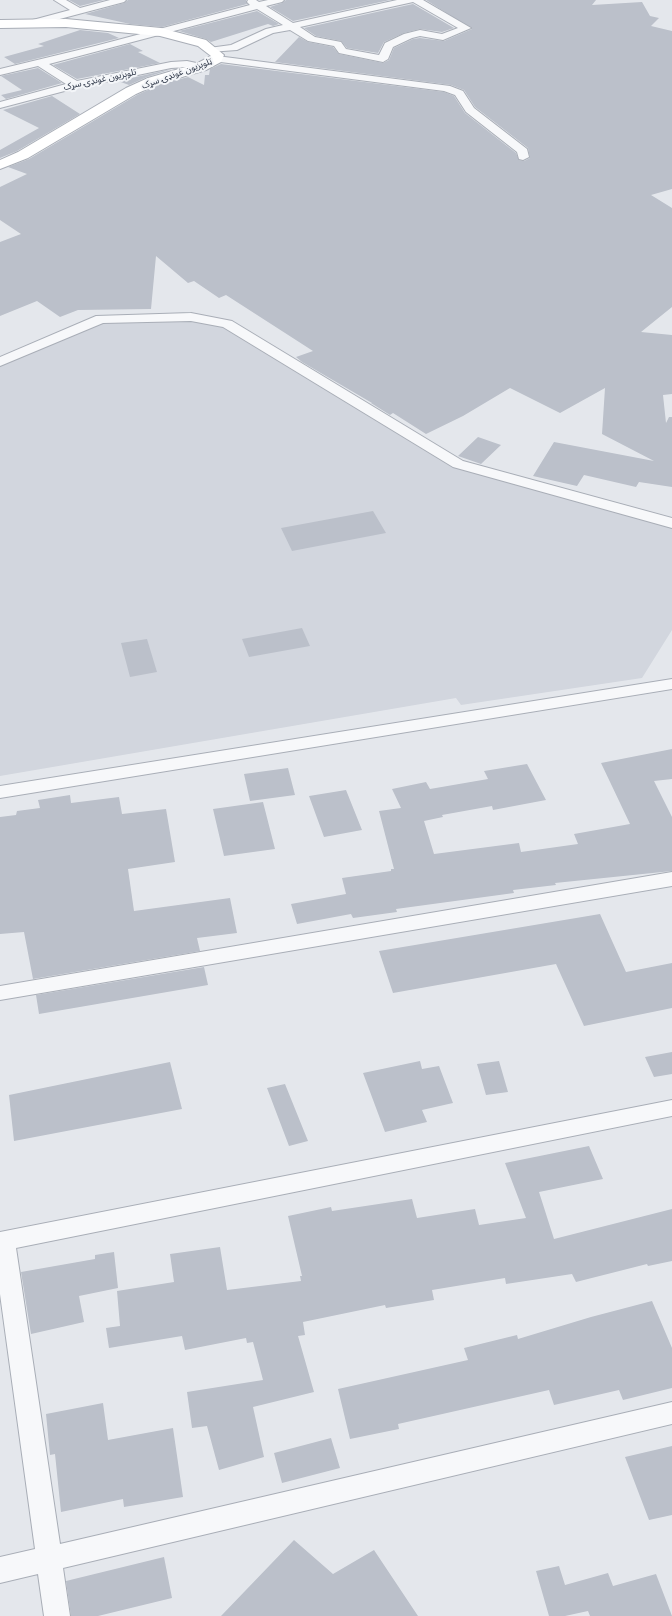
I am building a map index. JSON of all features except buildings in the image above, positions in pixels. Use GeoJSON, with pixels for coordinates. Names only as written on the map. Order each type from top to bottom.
{"type":"FeatureCollection","features":[{"type":"Feature","properties":{"kind":"street"},"geometry":{"type":"LineString","coordinates":[[59,0],[77,10]]}},
{"type":"Feature","properties":{"kind":"street"},"geometry":{"type":"LineString","coordinates":[[33,23],[77,10],[121,0]]}},
{"type":"Feature","properties":{"kind":"street"},"geometry":{"type":"LineString","coordinates":[[248,0],[312,39],[337,44],[343,51],[382,59],[389,45],[408,36],[420,33],[443,37],[466,28],[416,0]]}},
{"type":"Feature","properties":{"kind":"street"},"geometry":{"type":"LineString","coordinates":[[0,72],[161,32],[278,0]]}},
{"type":"Feature","properties":{"kind":"street"},"geometry":{"type":"LineString","coordinates":[[215,54],[233,48],[270,31],[410,0]]}},
{"type":"Feature","properties":{"kind":"street","name":"ټلوېزيون غونډۍ سړک"},"geometry":{"type":"LineString","coordinates":[[0,24],[73,24],[161,32],[202,43],[215,54],[201,67],[153,81],[131,91],[23,155],[0,165]]}},
{"type":"Feature","properties":{"kind":"street"},"geometry":{"type":"LineString","coordinates":[[215,54],[249,64],[446,88],[459,93],[470,110],[523,151],[523,157]]}},
{"type":"Feature","properties":{"kind":"street"},"geometry":{"type":"LineString","coordinates":[[39,62],[75,85]]}},
{"type":"Feature","properties":{"kind":"street","name":"تلوېزيون غونډۍ سړک"},"geometry":{"type":"LineString","coordinates":[[0,105],[75,85],[171,65],[186,64],[201,67]]}},
{"type":"Feature","properties":{"kind":"street"},"geometry":{"type":"LineString","coordinates":[[0,362],[101,319],[191,317],[227,324],[458,464],[672,523]]}},
{"type":"Feature","properties":{"kind":"street"},"geometry":{"type":"LineString","coordinates":[[0,792],[672,684]]}},
{"type":"Feature","properties":{"kind":"street"},"geometry":{"type":"LineString","coordinates":[[0,992],[672,879]]}},
{"type":"Feature","properties":{"kind":"street"},"geometry":{"type":"LineString","coordinates":[[57,1616],[50,1559],[2,1242],[672,1108]]}},
{"type":"Feature","properties":{"kind":"street"},"geometry":{"type":"LineString","coordinates":[[0,1570],[672,1414]]}},
{"type":"Feature","properties":{"kind":"shaded area"},"geometry":{"type":"Polygon","coordinates":[[[191,317],[227,324],[458,464],[672,523],[672,630],[642,678],[461,705],[456,698],[0,776],[0,362],[101,319],[191,317]]]}}]}
